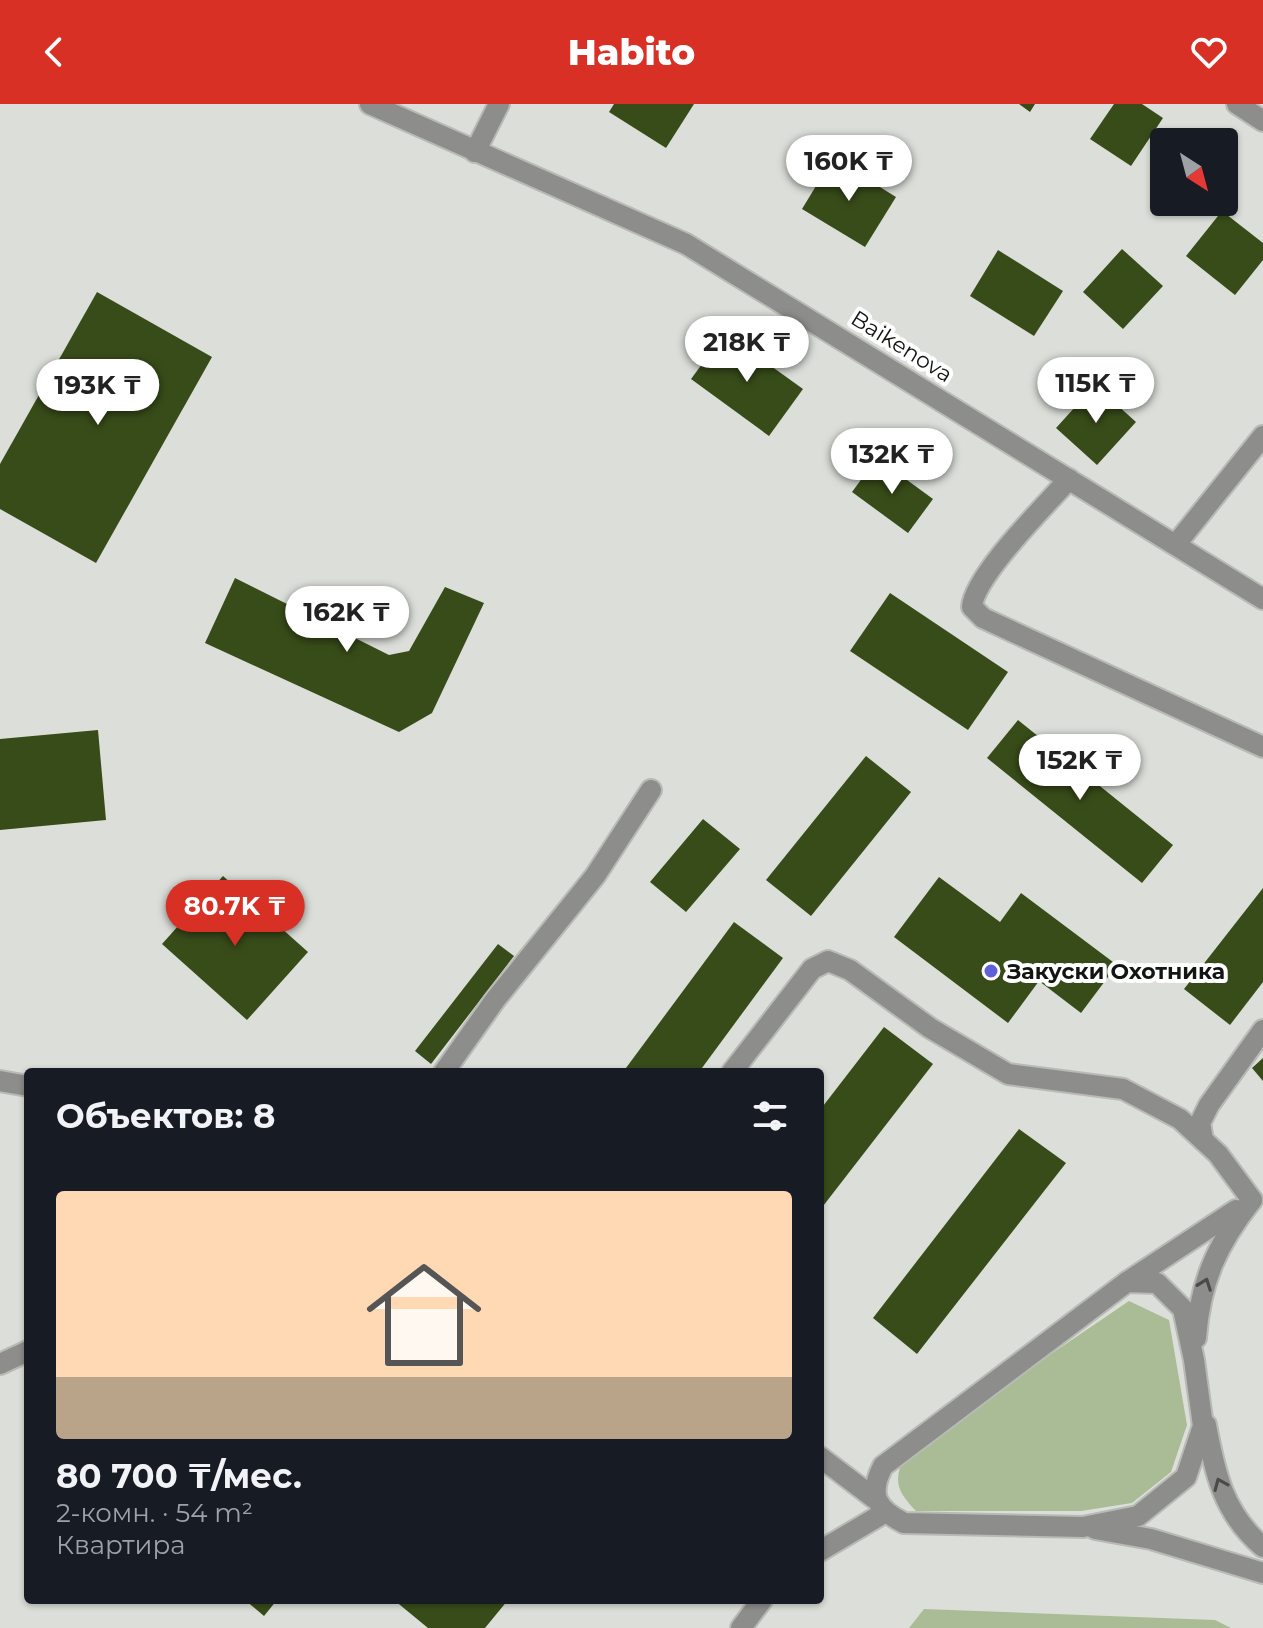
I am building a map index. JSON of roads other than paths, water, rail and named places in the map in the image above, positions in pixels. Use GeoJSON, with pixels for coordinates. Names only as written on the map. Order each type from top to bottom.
{"type":"FeatureCollection","features":[{"type":"Feature","properties":{"kind":"street","name":"Baikenova"},"geometry":{"type":"LineString","coordinates":[[370,104],[686,244],[1177,543],[1263,599]]}},
{"type":"Feature","properties":{"kind":"street"},"geometry":{"type":"LineString","coordinates":[[475,152],[499,104]]}},
{"type":"Feature","properties":{"kind":"street"},"geometry":{"type":"LineString","coordinates":[[1237,104],[1263,121]]}},
{"type":"Feature","properties":{"kind":"street"},"geometry":{"type":"LineString","coordinates":[[1177,543],[1263,436]]}},
{"type":"Feature","properties":{"kind":"street"},"geometry":{"type":"LineString","coordinates":[[1069,479],[988,572],[973,595],[972,607],[983,618],[1263,747]]}},
{"type":"Feature","properties":{"kind":"street"},"geometry":{"type":"LineString","coordinates":[[447,1068],[495,1000],[595,876],[651,790]]}},
{"type":"Feature","properties":{"kind":"street"},"geometry":{"type":"LineString","coordinates":[[735,1068],[812,969],[828,961],[850,970],[930,1028],[1008,1074],[1123,1089],[1180,1119],[1257,1196]]}},
{"type":"Feature","properties":{"kind":"street"},"geometry":{"type":"LineString","coordinates":[[1203,1140],[1200,1123],[1209,1105],[1263,1030]]}},
{"type":"Feature","properties":{"kind":"street"},"geometry":{"type":"LineString","coordinates":[[0,1081],[24,1085]]}},
{"type":"Feature","properties":{"kind":"street"},"geometry":{"type":"LineString","coordinates":[[879,1505],[875,1481],[883,1466],[1127,1282],[1257,1196]]}},
{"type":"Feature","properties":{"kind":"street"},"geometry":{"type":"LineString","coordinates":[[1083,1527],[1138,1516],[1186,1477],[1203,1426],[1194,1360],[1198,1303],[1223,1237],[1257,1196]]}},
{"type":"Feature","properties":{"kind":"street"},"geometry":{"type":"LineString","coordinates":[[1127,1282],[1157,1283],[1183,1309],[1216,1482],[1248,1535],[1263,1547]]}},
{"type":"Feature","properties":{"kind":"street"},"geometry":{"type":"LineString","coordinates":[[0,1364],[24,1353]]}},
{"type":"Feature","properties":{"kind":"street"},"geometry":{"type":"LineString","coordinates":[[824,1460],[904,1523],[1083,1527],[1151,1539],[1263,1573]]}},
{"type":"Feature","properties":{"kind":"street"},"geometry":{"type":"LineString","coordinates":[[824,1548],[879,1505]]}},
{"type":"Feature","properties":{"kind":"street"},"geometry":{"type":"LineString","coordinates":[[741,1628],[759,1604]]}},
{"type":"Feature","properties":{"kind":"place","name":"Закуски Охотника"},"geometry":{"type":"Point","coordinates":[991,971]}}]}
